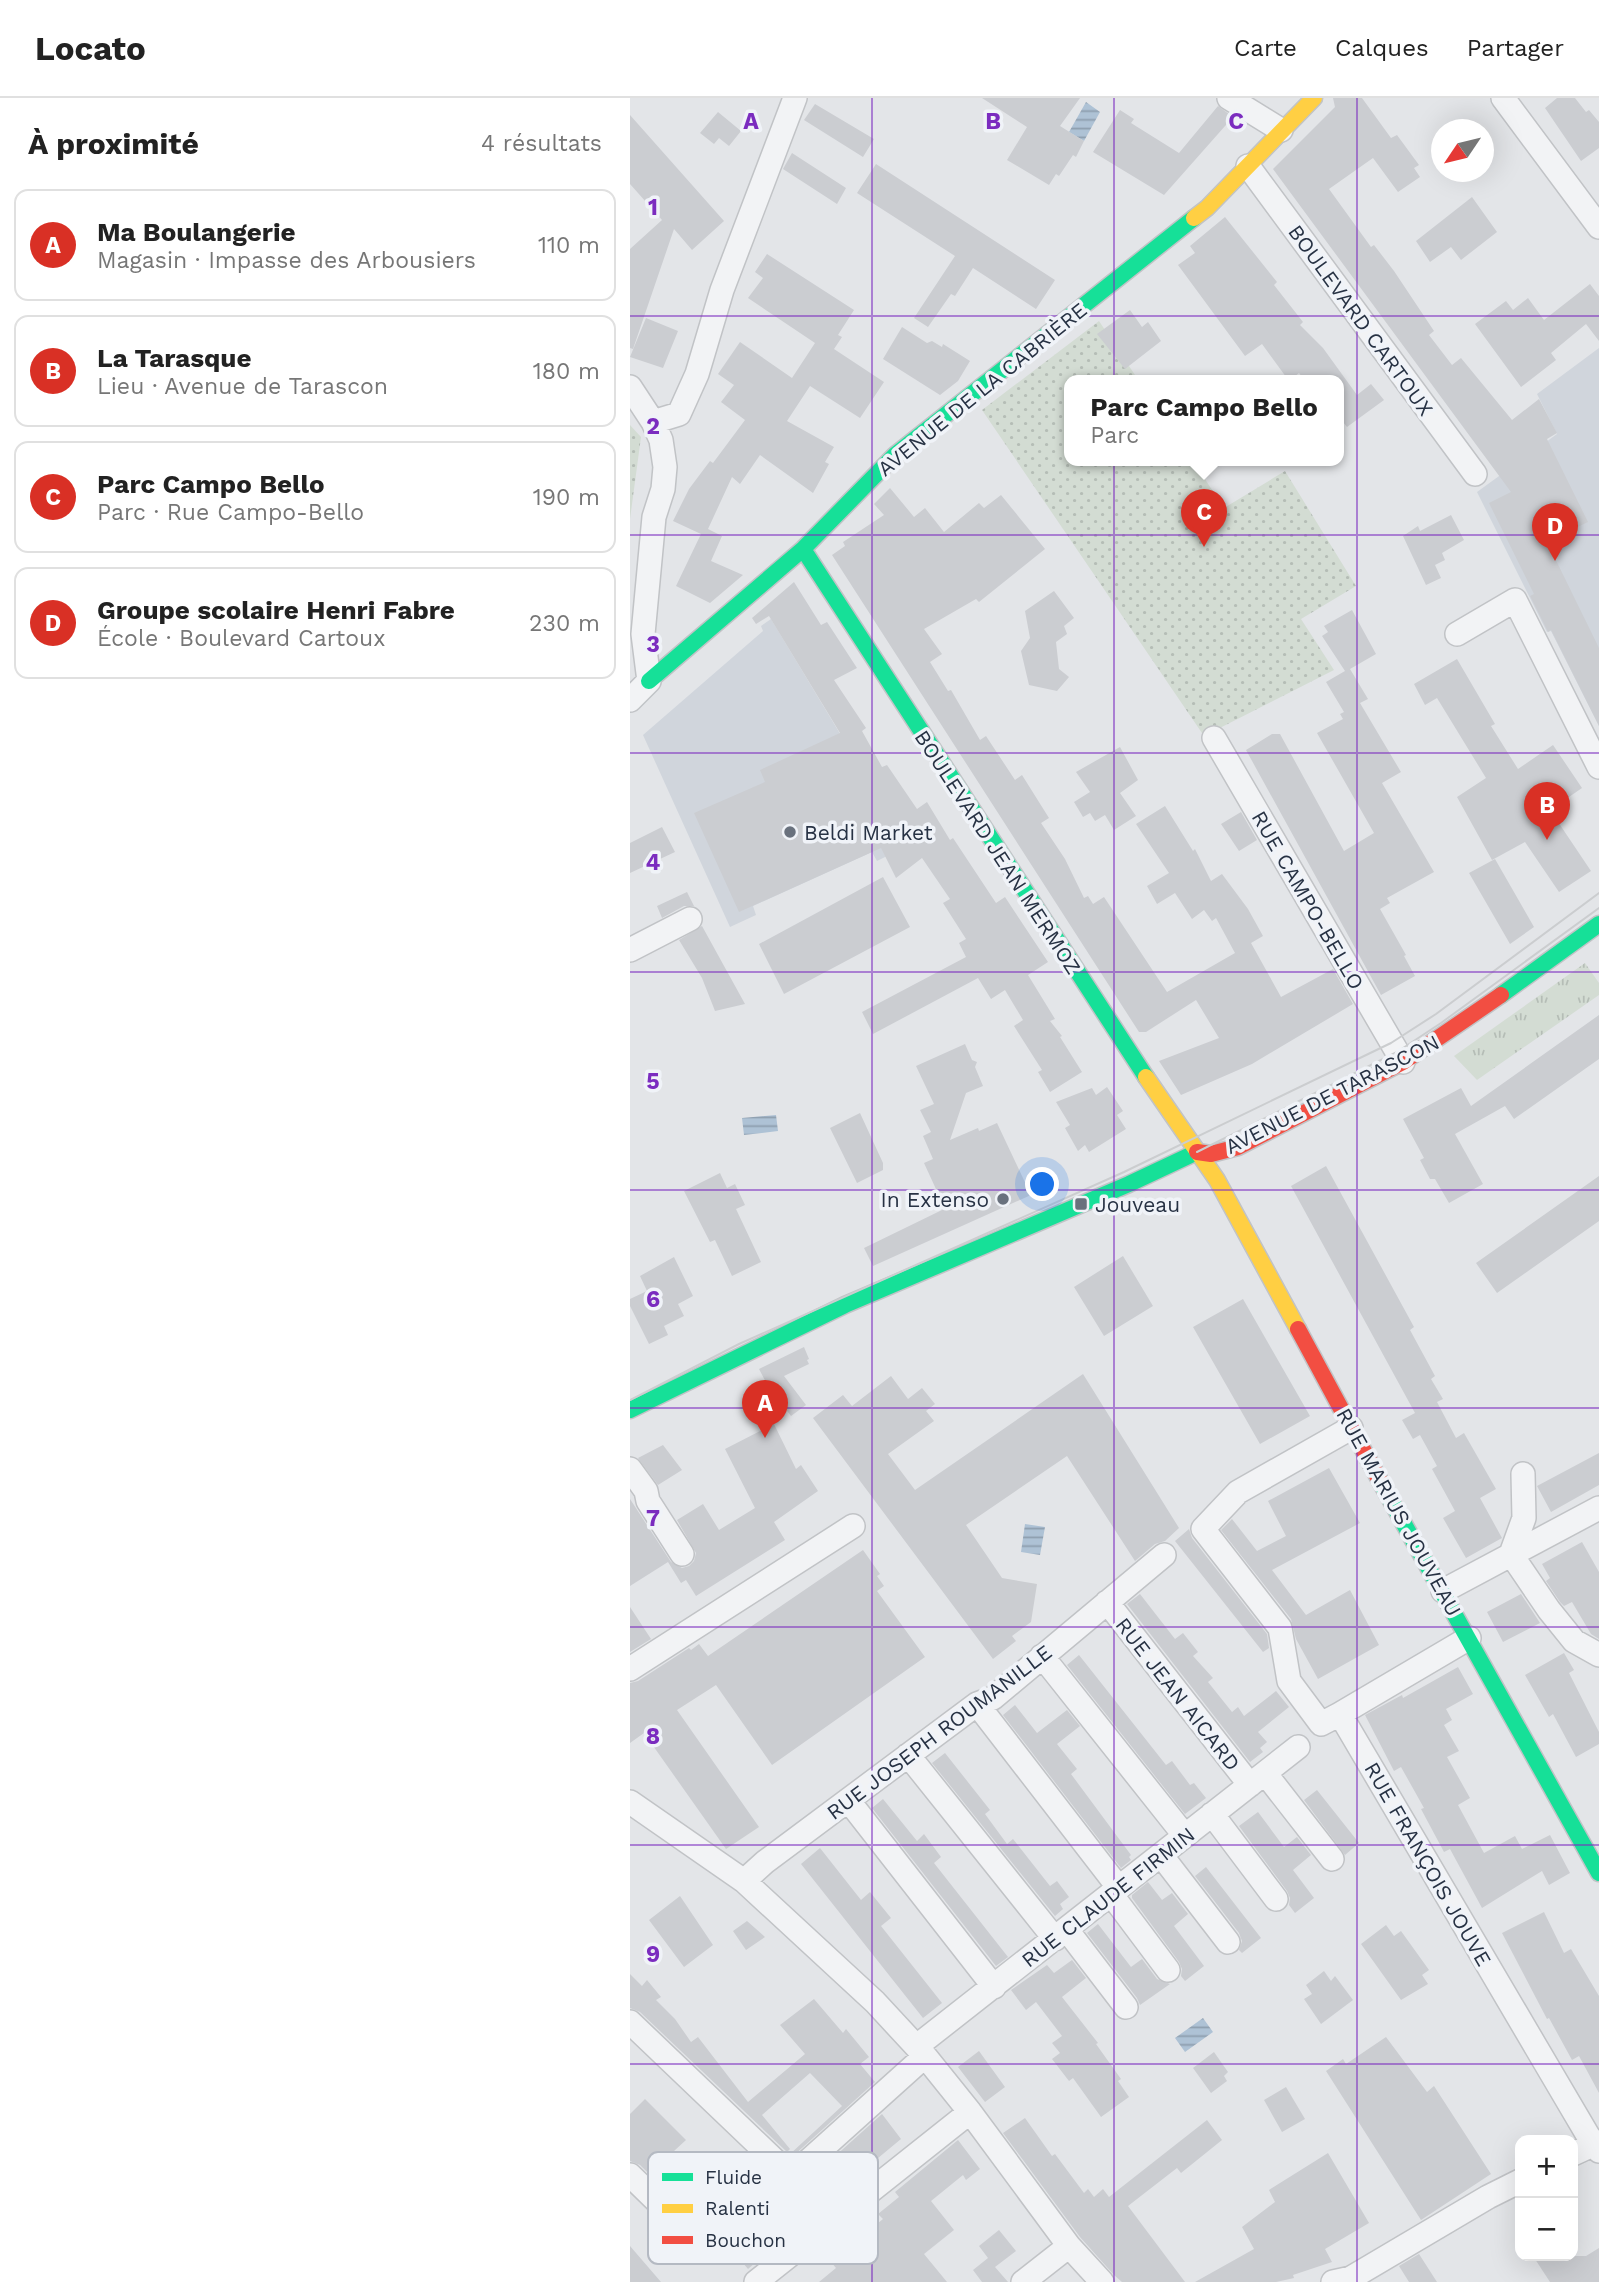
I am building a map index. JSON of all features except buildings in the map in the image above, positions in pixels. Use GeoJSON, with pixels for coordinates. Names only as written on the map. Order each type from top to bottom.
{"type":"FeatureCollection","features":[{"type":"Feature","properties":{"kind":"street"},"geometry":{"type":"LineString","coordinates":[[653,422],[679,414],[697,374],[722,290],[795,98]]}},
{"type":"Feature","properties":{"kind":"street"},"geometry":{"type":"LineString","coordinates":[[1229,98],[1281,130]]}},
{"type":"Feature","properties":{"kind":"street","name":"AVENUE DE LA CABRIÈRE"},"geometry":{"type":"LineString","coordinates":[[649,681],[803,549],[895,455],[1207,208],[1314,98]]}},
{"type":"Feature","properties":{"kind":"street"},"geometry":{"type":"LineString","coordinates":[[1503,98],[1599,227]]}},
{"type":"Feature","properties":{"kind":"street","name":"BOULEVARD CARTOUX"},"geometry":{"type":"LineString","coordinates":[[1248,166],[1475,474]]}},
{"type":"Feature","properties":{"kind":"street"},"geometry":{"type":"LineString","coordinates":[[630,387],[653,422],[661,440],[665,467],[663,489],[654,517],[643,634],[649,681],[630,700]]}},
{"type":"Feature","properties":{"kind":"street","name":"BOULEVARD JEAN MERMOZ"},"geometry":{"type":"LineString","coordinates":[[803,549],[1197,1152]]}},
{"type":"Feature","properties":{"kind":"street"},"geometry":{"type":"LineString","coordinates":[[1457,634],[1515,600],[1599,767]]}},
{"type":"Feature","properties":{"kind":"street","name":"RUE CAMPO-BELLO"},"geometry":{"type":"LineString","coordinates":[[1214,738],[1403,1062]]}},
{"type":"Feature","properties":{"kind":"street"},"geometry":{"type":"LineString","coordinates":[[630,950],[691,919]]}},
{"type":"Feature","properties":{"kind":"street","name":"AVENUE DE TARASCON"},"geometry":{"type":"LineString","coordinates":[[630,1410],[845,1305],[1129,1184],[1197,1152],[1211,1154],[1238,1147],[1403,1062],[1448,1033],[1599,924]]}},
{"type":"Feature","properties":{"kind":"street","name":"RUE MARIUS JOUVEAU"},"geometry":{"type":"LineString","coordinates":[[1197,1152],[1217,1180],[1599,1873]]}},
{"type":"Feature","properties":{"kind":"street"},"geometry":{"type":"LineString","coordinates":[[1352,1428],[1238,1492],[1203,1529],[1280,1628],[1289,1681],[1321,1724],[1469,1638]]}},
{"type":"Feature","properties":{"kind":"street"},"geometry":{"type":"LineString","coordinates":[[630,1469],[682,1553]]}},
{"type":"Feature","properties":{"kind":"street"},"geometry":{"type":"LineString","coordinates":[[1511,1555],[1524,1518],[1523,1474]]}},
{"type":"Feature","properties":{"kind":"street"},"geometry":{"type":"LineString","coordinates":[[1443,1591],[1599,1508]]}},
{"type":"Feature","properties":{"kind":"street"},"geometry":{"type":"LineString","coordinates":[[630,1669],[853,1526]]}},
{"type":"Feature","properties":{"kind":"street","name":"RUE JOSEPH ROUMANILLE"},"geometry":{"type":"LineString","coordinates":[[744,1881],[765,1862],[977,1704],[993,1698],[1164,1555]]}},
{"type":"Feature","properties":{"kind":"street"},"geometry":{"type":"LineString","coordinates":[[1511,1555],[1574,1641],[1599,1656]]}},
{"type":"Feature","properties":{"kind":"street","name":"RUE JEAN AICARD"},"geometry":{"type":"LineString","coordinates":[[1107,1602],[1257,1779],[1332,1859]]}},
{"type":"Feature","properties":{"kind":"street"},"geometry":{"type":"LineString","coordinates":[[1042,1656],[1185,1836]]}},
{"type":"Feature","properties":{"kind":"street"},"geometry":{"type":"LineString","coordinates":[[977,1704],[1115,1891],[1168,1970]]}},
{"type":"Feature","properties":{"kind":"street","name":"RUE FRANÇOIS JOUVE"},"geometry":{"type":"LineString","coordinates":[[1340,1714],[1591,2148]]}},
{"type":"Feature","properties":{"kind":"street","name":"RUE CLAUDE FIRMIN"},"geometry":{"type":"LineString","coordinates":[[814,2152],[921,2051],[994,1987],[1298,1746]]}},
{"type":"Feature","properties":{"kind":"street"},"geometry":{"type":"LineString","coordinates":[[908,1755],[1126,2007]]}},
{"type":"Feature","properties":{"kind":"street"},"geometry":{"type":"LineString","coordinates":[[848,1800],[994,1987]]}},
{"type":"Feature","properties":{"kind":"street"},"geometry":{"type":"LineString","coordinates":[[630,1802],[744,1881],[874,2002],[921,2051],[970,2112],[1069,2246],[1102,2282]]}},
{"type":"Feature","properties":{"kind":"street"},"geometry":{"type":"LineString","coordinates":[[1212,1814],[1276,1899]]}},
{"type":"Feature","properties":{"kind":"street"},"geometry":{"type":"LineString","coordinates":[[1161,1855],[1228,1942]]}},
{"type":"Feature","properties":{"kind":"street"},"geometry":{"type":"LineString","coordinates":[[630,2022],[766,2152]]}},
{"type":"Feature","properties":{"kind":"street"},"geometry":{"type":"LineString","coordinates":[[878,2185],[970,2112]]}},
{"type":"Feature","properties":{"kind":"street","name":"RUE CLAUDE FIRMIN"},"geometry":{"type":"LineString","coordinates":[[630,2175],[648,2193]]}},
{"type":"Feature","properties":{"kind":"street"},"geometry":{"type":"LineString","coordinates":[[1333,2282],[1350,2278],[1515,2184]]}},
{"type":"Feature","properties":{"kind":"street"},"geometry":{"type":"LineString","coordinates":[[1023,2282],[1069,2246]]}},
{"type":"Feature","properties":{"kind":"street"},"geometry":{"type":"LineString","coordinates":[[756,2282],[779,2264]]}},
{"type":"Feature","properties":{"kind":"shaded area"},"geometry":{"type":"Polygon","coordinates":[[[1599,348],[1599,726],[1551,631],[1547,632],[1477,492],[1557,434],[1537,394],[1599,348]]]}},
{"type":"Feature","properties":{"kind":"shaded area"},"geometry":{"type":"Polygon","coordinates":[[[771,619],[851,752],[889,855],[877,861],[872,852],[753,906],[756,915],[730,927],[643,735],[763,631],[761,626],[771,619]]]}},
{"type":"Feature","properties":{"kind":"green space"},"geometry":{"type":"Polygon","coordinates":[[[1099,321],[1135,375],[1064,375],[1064,466],[1196,466],[1224,508],[1285,471],[1356,586],[1301,619],[1334,670],[1204,736],[982,410],[1099,321]]]}},
{"type":"Feature","properties":{"kind":"green space"},"geometry":{"type":"Polygon","coordinates":[[[630,425],[641,437],[630,519],[630,425]]]}},
{"type":"Feature","properties":{"kind":"green space"},"geometry":{"type":"Polygon","coordinates":[[[1585,963],[1599,983],[1599,995],[1477,1080],[1454,1056],[1585,963]]]}},
{"type":"Feature","properties":{"kind":"water"},"geometry":{"type":"Polygon","coordinates":[[[1086,102],[1100,112],[1084,141],[1069,132],[1086,102]]]}},
{"type":"Feature","properties":{"kind":"water"},"geometry":{"type":"Polygon","coordinates":[[[776,1115],[778,1131],[744,1135],[742,1118],[776,1115]]]}},
{"type":"Feature","properties":{"kind":"water"},"geometry":{"type":"Polygon","coordinates":[[[1025,1524],[1045,1527],[1040,1555],[1021,1552],[1025,1524]]]}},
{"type":"Feature","properties":{"kind":"water"},"geometry":{"type":"Polygon","coordinates":[[[1203,2018],[1213,2032],[1185,2052],[1175,2038],[1203,2018]]]}},
{"type":"Feature","properties":{"kind":"tram line"},"geometry":{"type":"LineString","coordinates":[[630,1400],[739,1344],[1124,1172],[1391,1043],[1436,1014],[1599,893]]}},
{"type":"Feature","properties":{"kind":"tram line"},"geometry":{"type":"LineString","coordinates":[[1197,1152],[1397,1052],[1599,908]]}},
{"type":"Feature","properties":{"kind":"traffic: fast"},"geometry":{"type":"LineString","coordinates":[[649,681],[803,549],[895,455],[1194,218]]}},
{"type":"Feature","properties":{"kind":"traffic: fast"},"geometry":{"type":"LineString","coordinates":[[803,549],[1146,1077]]}},
{"type":"Feature","properties":{"kind":"traffic: fast"},"geometry":{"type":"LineString","coordinates":[[1501,995],[1599,924]]}},
{"type":"Feature","properties":{"kind":"traffic: fast"},"geometry":{"type":"LineString","coordinates":[[630,1410],[845,1305],[1129,1184],[1197,1152]]}},
{"type":"Feature","properties":{"kind":"traffic: fast"},"geometry":{"type":"LineString","coordinates":[[1380,1481],[1599,1873]]}},
{"type":"Feature","properties":{"kind":"traffic: slow"},"geometry":{"type":"LineString","coordinates":[[1194,218],[1207,208],[1314,98]]}},
{"type":"Feature","properties":{"kind":"traffic: slow"},"geometry":{"type":"LineString","coordinates":[[1146,1077],[1217,1180],[1298,1329]]}},
{"type":"Feature","properties":{"kind":"traffic: jam"},"geometry":{"type":"LineString","coordinates":[[1197,1152],[1211,1154],[1238,1147],[1403,1062],[1501,995]]}},
{"type":"Feature","properties":{"kind":"traffic: jam"},"geometry":{"type":"LineString","coordinates":[[1298,1329],[1380,1481]]}},
{"type":"Feature","properties":{"kind":"place","name":"Parc Campo Bello"},"geometry":{"type":"Point","coordinates":[1204,547]}},
{"type":"Feature","properties":{"kind":"place","name":"Groupe scolaire Henri Fabre"},"geometry":{"type":"Point","coordinates":[1555,561]}},
{"type":"Feature","properties":{"kind":"place","name":"Beldi Market"},"geometry":{"type":"Point","coordinates":[790,832]}},
{"type":"Feature","properties":{"kind":"place","name":"La Tarasque"},"geometry":{"type":"Point","coordinates":[1547,840]}},
{"type":"Feature","properties":{"kind":"place","name":"In Extenso"},"geometry":{"type":"Point","coordinates":[1003,1199]}},
{"type":"Feature","properties":{"kind":"place","name":"Jouveau"},"geometry":{"type":"Point","coordinates":[1081,1204]}},
{"type":"Feature","properties":{"kind":"place","name":"Ma Boulangerie"},"geometry":{"type":"Point","coordinates":[765,1438]}}]}
